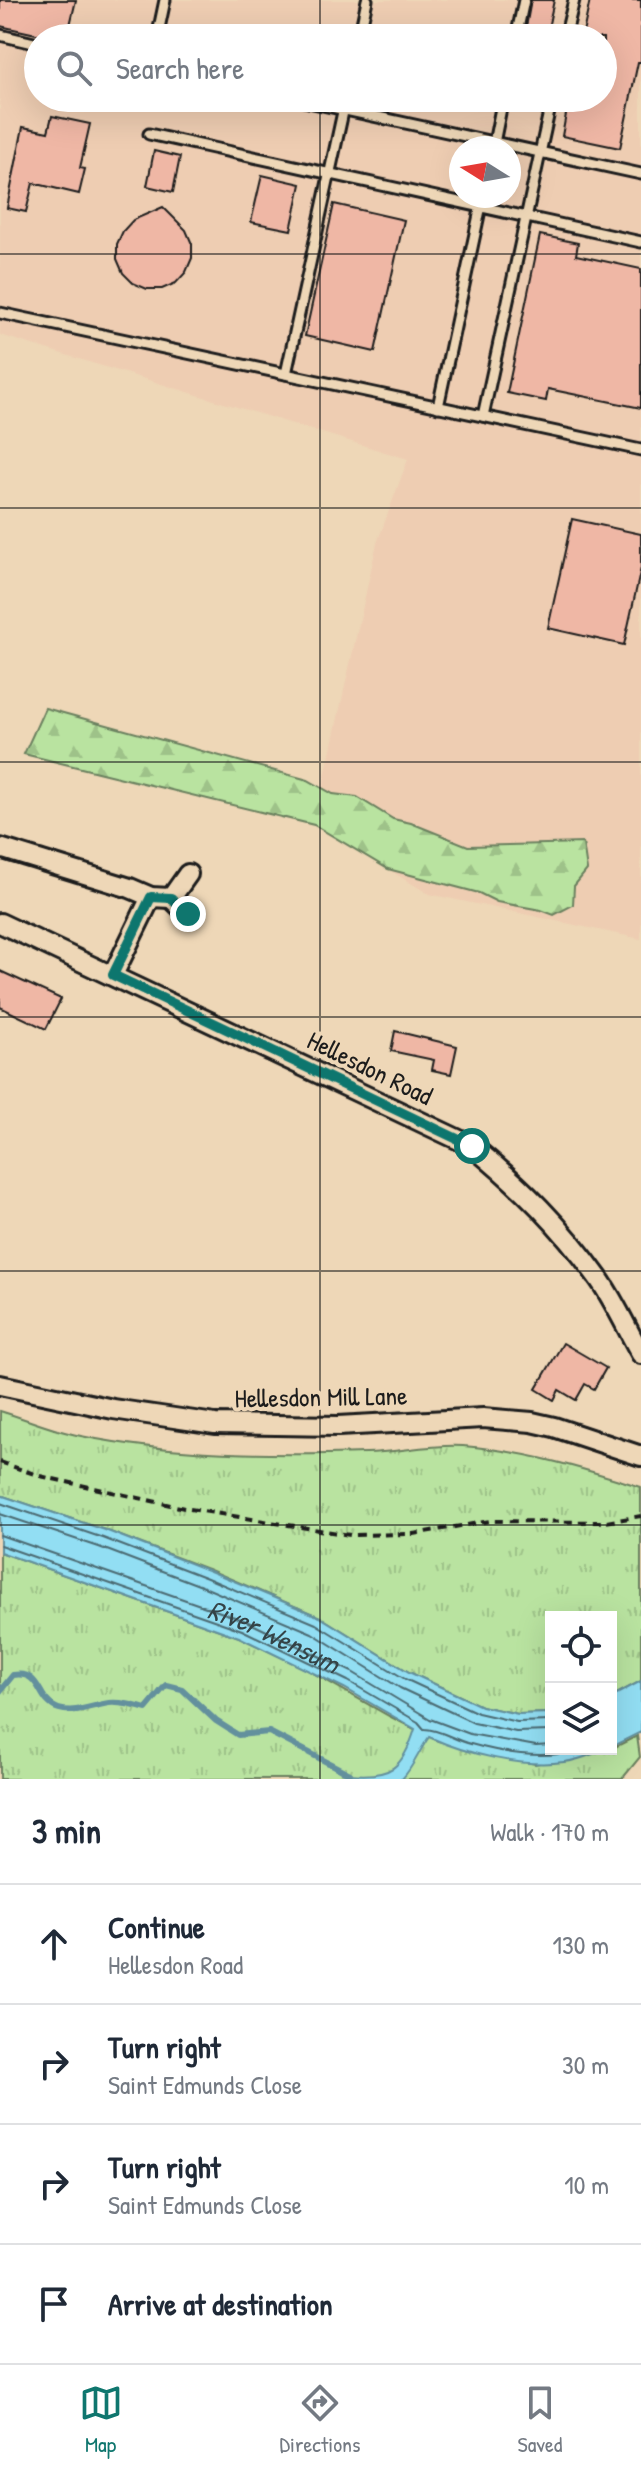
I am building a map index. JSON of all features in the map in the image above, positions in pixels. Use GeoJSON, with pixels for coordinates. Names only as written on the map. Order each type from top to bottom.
{"type":"FeatureCollection","features":[{"type":"Feature","properties":{"kind":"street"},"geometry":{"type":"LineString","coordinates":[[0,848],[151,897],[171,898],[188,914]]}},
{"type":"Feature","properties":{"kind":"street"},"geometry":{"type":"LineString","coordinates":[[171,898],[188,874]]}},
{"type":"Feature","properties":{"kind":"street"},"geometry":{"type":"LineString","coordinates":[[113,975],[151,897]]}},
{"type":"Feature","properties":{"kind":"street","name":"Hellesdon Road"},"geometry":{"type":"LineString","coordinates":[[0,923],[472,1146],[519,1184],[558,1227],[600,1281],[641,1354]]}},
{"type":"Feature","properties":{"kind":"street","name":"Hellesdon Mill Lane"},"geometry":{"type":"LineString","coordinates":[[0,1385],[113,1409],[215,1424],[338,1426],[483,1418],[532,1422],[641,1456]]}},
{"type":"Feature","properties":{"kind":"lane"},"geometry":{"type":"LineString","coordinates":[[160,24],[165,0]]}},
{"type":"Feature","properties":{"kind":"lane"},"geometry":{"type":"LineString","coordinates":[[362,24],[367,0]]}},
{"type":"Feature","properties":{"kind":"lane"},"geometry":{"type":"LineString","coordinates":[[519,24],[524,0]]}},
{"type":"Feature","properties":{"kind":"lane"},"geometry":{"type":"LineString","coordinates":[[568,24],[574,0]]}},
{"type":"Feature","properties":{"kind":"lane"},"geometry":{"type":"LineString","coordinates":[[0,35],[24,41]]}},
{"type":"Feature","properties":{"kind":"lane"},"geometry":{"type":"LineString","coordinates":[[286,374],[343,112]]}},
{"type":"Feature","properties":{"kind":"lane"},"geometry":{"type":"LineString","coordinates":[[352,112],[454,136]]}},
{"type":"Feature","properties":{"kind":"lane"},"geometry":{"type":"LineString","coordinates":[[495,136],[500,112]]}},
{"type":"Feature","properties":{"kind":"lane"},"geometry":{"type":"LineString","coordinates":[[483,416],[549,112]]}},
{"type":"Feature","properties":{"kind":"lane"},"geometry":{"type":"LineString","coordinates":[[149,134],[449,200]]}},
{"type":"Feature","properties":{"kind":"lane"},"geometry":{"type":"LineString","coordinates":[[521,149],[641,174]]}},
{"type":"Feature","properties":{"kind":"lane"},"geometry":{"type":"LineString","coordinates":[[438,407],[480,208]]}},
{"type":"Feature","properties":{"kind":"lane"},"geometry":{"type":"LineString","coordinates":[[485,208],[641,242]]}},
{"type":"Feature","properties":{"kind":"lane"},"geometry":{"type":"LineString","coordinates":[[0,313],[641,450]]}},
{"type":"Feature","properties":{"kind":"path"},"geometry":{"type":"LineString","coordinates":[[0,1462],[40,1476],[184,1508],[350,1535],[413,1534],[490,1521],[606,1522],[641,1516]]}},
{"type":"Feature","properties":{"kind":"shaded area"},"geometry":{"type":"Polygon","coordinates":[[[0,0],[641,0],[641,939],[429,894],[314,825],[377,543],[408,459],[0,335],[0,0]]]}},
{"type":"Feature","properties":{"kind":"green space"},"geometry":{"type":"Polygon","coordinates":[[[45,708],[308,780],[333,794],[357,797],[393,819],[468,846],[583,843],[587,870],[574,886],[573,905],[554,915],[497,902],[479,893],[388,869],[314,825],[24,754],[45,708]]]}},
{"type":"Feature","properties":{"kind":"green space"},"geometry":{"type":"Polygon","coordinates":[[[0,1411],[81,1436],[187,1451],[366,1453],[463,1446],[509,1452],[597,1473],[641,1487],[641,1681],[617,1694],[617,1611],[545,1611],[545,1713],[518,1714],[481,1706],[409,1672],[320,1617],[210,1570],[0,1495],[0,1411]]]}},
{"type":"Feature","properties":{"kind":"green space"},"geometry":{"type":"Polygon","coordinates":[[[0,1552],[239,1637],[304,1668],[438,1741],[535,1764],[581,1755],[617,1755],[617,1746],[637,1736],[640,1757],[622,1779],[0,1779],[0,1552]]]}},
{"type":"Feature","properties":{"kind":"water","name":"River Wensum"},"geometry":{"type":"Polygon","coordinates":[[[0,1495],[105,1530],[320,1617],[409,1672],[481,1706],[518,1714],[545,1713],[545,1755],[590,1755],[548,1763],[513,1761],[477,1754],[429,1737],[402,1779],[350,1779],[350,1774],[376,1774],[393,1768],[406,1753],[415,1729],[344,1688],[239,1637],[0,1552],[0,1495]]]}},
{"type":"Feature","properties":{"kind":"water"},"geometry":{"type":"Polygon","coordinates":[[[641,1681],[641,1732],[617,1744],[617,1694],[641,1681]]]}},
{"type":"Feature","properties":{"kind":"building"},"geometry":{"type":"Polygon","coordinates":[[[0,0],[76,0],[70,24],[24,24],[24,31],[0,26],[0,0]]]}},
{"type":"Feature","properties":{"kind":"building"},"geometry":{"type":"Polygon","coordinates":[[[531,0],[554,0],[549,24],[527,24],[531,0]]]}},
{"type":"Feature","properties":{"kind":"building"},"geometry":{"type":"Polygon","coordinates":[[[590,0],[641,0],[641,62],[638,62],[620,148],[562,136],[566,112],[617,112],[617,24],[585,24],[590,0]]]}},
{"type":"Feature","properties":{"kind":"building"},"geometry":{"type":"Polygon","coordinates":[[[52,116],[90,124],[80,168],[85,169],[79,194],[33,183],[26,212],[7,208],[23,127],[48,132],[52,116]]]}},
{"type":"Feature","properties":{"kind":"building"},"geometry":{"type":"Polygon","coordinates":[[[154,151],[180,157],[173,192],[147,186],[154,151]]]}},
{"type":"Feature","properties":{"kind":"building"},"geometry":{"type":"Polygon","coordinates":[[[262,175],[301,184],[291,230],[251,222],[262,175]]]}},
{"type":"Feature","properties":{"kind":"building"},"geometry":{"type":"Polygon","coordinates":[[[334,204],[404,220],[375,352],[305,336],[334,204]]]}},
{"type":"Feature","properties":{"kind":"building"},"geometry":{"type":"Polygon","coordinates":[[[163,207],[186,230],[192,244],[192,258],[186,272],[176,283],[162,289],[147,289],[133,283],[123,273],[117,259],[117,244],[133,220],[163,207]]]}},
{"type":"Feature","properties":{"kind":"building"},"geometry":{"type":"Polygon","coordinates":[[[540,235],[578,243],[576,255],[641,269],[641,408],[548,389],[546,401],[507,393],[540,235]]]}},
{"type":"Feature","properties":{"kind":"building"},"geometry":{"type":"Polygon","coordinates":[[[572,519],[641,534],[641,568],[624,645],[548,628],[572,519]]]}},
{"type":"Feature","properties":{"kind":"building"},"geometry":{"type":"Polygon","coordinates":[[[0,971],[61,999],[46,1029],[0,1007],[0,971]]]}},
{"type":"Feature","properties":{"kind":"building"},"geometry":{"type":"Polygon","coordinates":[[[395,1031],[457,1046],[451,1074],[432,1070],[434,1060],[391,1051],[395,1031]]]}},
{"type":"Feature","properties":{"kind":"building"},"geometry":{"type":"Polygon","coordinates":[[[563,1343],[606,1368],[594,1389],[585,1384],[576,1400],[559,1390],[554,1400],[536,1389],[563,1343]]]}},
{"type":"Feature","properties":{"kind":"waterway"},"geometry":{"type":"LineString","coordinates":[[0,1691],[13,1675],[23,1675],[30,1677],[46,1700],[59,1709],[78,1710],[114,1703],[146,1709],[166,1685],[182,1689],[216,1721],[238,1735],[269,1732],[350,1774]]}},
{"type":"Feature","properties":{"kind":"route"},"geometry":{"type":"LineString","coordinates":[[188,914],[171,898],[151,897],[113,975],[472,1146]]}}]}
